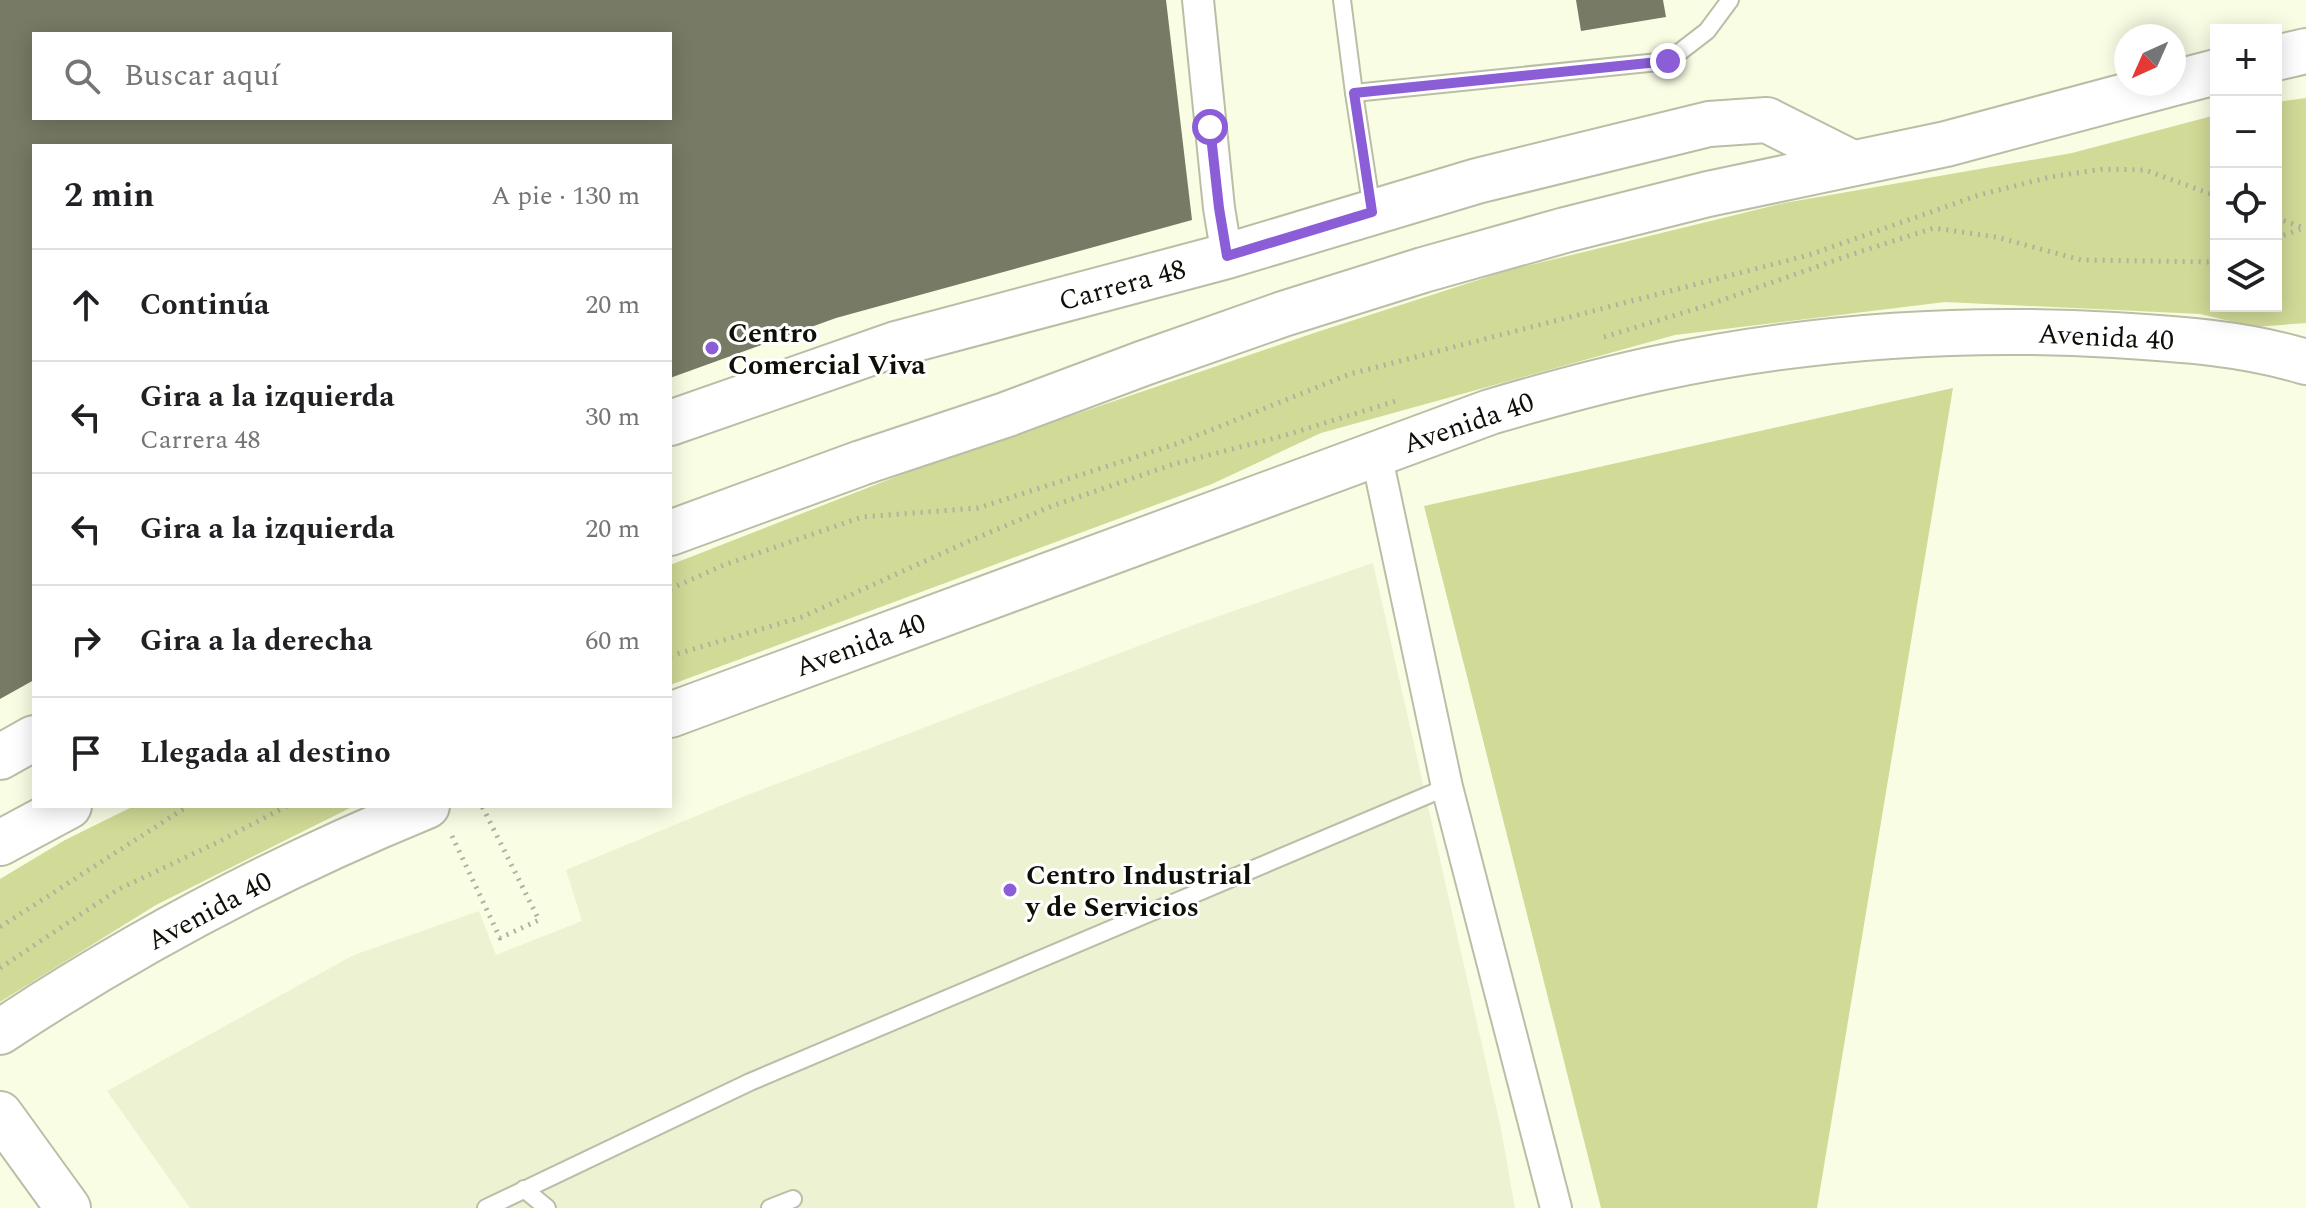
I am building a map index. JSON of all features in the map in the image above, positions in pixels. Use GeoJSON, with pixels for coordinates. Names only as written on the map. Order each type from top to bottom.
{"type":"FeatureCollection","features":[{"type":"Feature","properties":{"kind":"main road"},"geometry":{"type":"LineString","coordinates":[[2282,57],[2306,51]]}},
{"type":"Feature","properties":{"kind":"main road"},"geometry":{"type":"LineString","coordinates":[[2186,80],[2210,74]]}},
{"type":"Feature","properties":{"kind":"main road"},"geometry":{"type":"LineString","coordinates":[[672,532],[1283,314],[1423,270],[1708,194],[1946,144],[2124,96]]}},
{"type":"Feature","properties":{"kind":"main road","name":"Carrera 48"},"geometry":{"type":"LineString","coordinates":[[672,422],[896,344],[1227,256],[1477,181],[1709,124],[1767,120],[1852,163]]}},
{"type":"Feature","properties":{"kind":"main road","name":"Avenida 40"},"geometry":{"type":"LineString","coordinates":[[672,714],[1490,412],[1655,369],[1739,353],[1823,342],[1994,332],[2165,338],[2295,353]]}},
{"type":"Feature","properties":{"kind":"main road"},"geometry":{"type":"LineString","coordinates":[[0,757],[32,739]]}},
{"type":"Feature","properties":{"kind":"main road"},"geometry":{"type":"LineString","coordinates":[[0,843],[65,808]]}},
{"type":"Feature","properties":{"kind":"main road","name":"Avenida 40"},"geometry":{"type":"LineString","coordinates":[[0,1032],[77,983],[213,906],[296,864],[439,819]]}},
{"type":"Feature","properties":{"kind":"main road"},"geometry":{"type":"LineString","coordinates":[[0,1114],[68,1208]]}},
{"type":"Feature","properties":{"kind":"street"},"geometry":{"type":"LineString","coordinates":[[1198,0],[1219,208],[1227,256]]}},
{"type":"Feature","properties":{"kind":"street"},"geometry":{"type":"LineString","coordinates":[[1376,453],[1447,787],[1556,1208]]}},
{"type":"Feature","properties":{"kind":"lane"},"geometry":{"type":"LineString","coordinates":[[1342,0],[1372,212]]}},
{"type":"Feature","properties":{"kind":"lane"},"geometry":{"type":"LineString","coordinates":[[1354,93],[1668,61],[1707,31],[1730,0]]}},
{"type":"Feature","properties":{"kind":"lane"},"geometry":{"type":"LineString","coordinates":[[486,1208],[750,1082],[1447,787]]}},
{"type":"Feature","properties":{"kind":"lane"},"geometry":{"type":"LineString","coordinates":[[524,1189],[547,1208]]}},
{"type":"Feature","properties":{"kind":"lane"},"geometry":{"type":"LineString","coordinates":[[770,1208],[793,1199]]}},
{"type":"Feature","properties":{"kind":"path"},"geometry":{"type":"LineString","coordinates":[[672,588],[724,565],[862,517],[978,508],[1176,444],[1350,374],[1809,255],[1979,195],[2050,177],[2103,169],[2145,170],[2210,194]]}},
{"type":"Feature","properties":{"kind":"path"},"geometry":{"type":"LineString","coordinates":[[2282,220],[2304,227]]}},
{"type":"Feature","properties":{"kind":"path"},"geometry":{"type":"LineString","coordinates":[[2282,236],[2304,227]]}},
{"type":"Feature","properties":{"kind":"path"},"geometry":{"type":"LineString","coordinates":[[1599,338],[1705,306],[1934,228],[1996,237],[2081,260],[2210,262]]}},
{"type":"Feature","properties":{"kind":"path"},"geometry":{"type":"LineString","coordinates":[[672,655],[802,617],[1065,501],[1174,464],[1283,436],[1404,399]]}},
{"type":"Feature","properties":{"kind":"path"},"geometry":{"type":"LineString","coordinates":[[0,927],[185,808]]}},
{"type":"Feature","properties":{"kind":"path"},"geometry":{"type":"LineString","coordinates":[[0,968],[119,889],[283,808]]}},
{"type":"Feature","properties":{"kind":"path"},"geometry":{"type":"LineString","coordinates":[[439,819],[500,938],[539,920],[483,808]]}},
{"type":"Feature","properties":{"kind":"shaded area","name":"Centro Industrial y de Servicios"},"geometry":{"type":"Polygon","coordinates":[[[1373,563],[1501,1129],[1515,1208],[190,1208],[107,1091],[354,955],[479,911],[496,955],[582,921],[566,870],[737,799],[965,712],[1199,623],[1373,563]]]}},
{"type":"Feature","properties":{"kind":"green space"},"geometry":{"type":"Polygon","coordinates":[[[2306,98],[2306,323],[2255,327],[2200,314],[1945,302],[1675,335],[1321,433],[1212,484],[672,684],[672,564],[926,465],[1506,271],[1784,203],[2072,153],[2210,117],[2210,312],[2282,312],[2282,101],[2306,98]]]}},
{"type":"Feature","properties":{"kind":"green space"},"geometry":{"type":"Polygon","coordinates":[[[1953,388],[1817,1208],[1601,1208],[1424,506],[1953,388]]]}},
{"type":"Feature","properties":{"kind":"green space"},"geometry":{"type":"Polygon","coordinates":[[[130,808],[350,808],[156,905],[0,1002],[0,879],[65,840],[130,808]]]}},
{"type":"Feature","properties":{"kind":"building","name":"Centro Comercial Viva"},"geometry":{"type":"Polygon","coordinates":[[[0,0],[1166,0],[1192,220],[836,318],[672,377],[672,144],[32,144],[32,681],[0,699],[0,0]]]}},
{"type":"Feature","properties":{"kind":"building"},"geometry":{"type":"Polygon","coordinates":[[[1576,0],[1663,0],[1666,17],[1581,31],[1576,0]]]}},
{"type":"Feature","properties":{"kind":"place","name":"Centro Comercial Viva"},"geometry":{"type":"Point","coordinates":[712,348]}},
{"type":"Feature","properties":{"kind":"place","name":"Centro Industrial y de Servicios"},"geometry":{"type":"Point","coordinates":[1010,890]}},
{"type":"Feature","properties":{"kind":"route"},"geometry":{"type":"LineString","coordinates":[[1210,127],[1227,256],[1372,212],[1354,93],[1668,61]]}}]}
